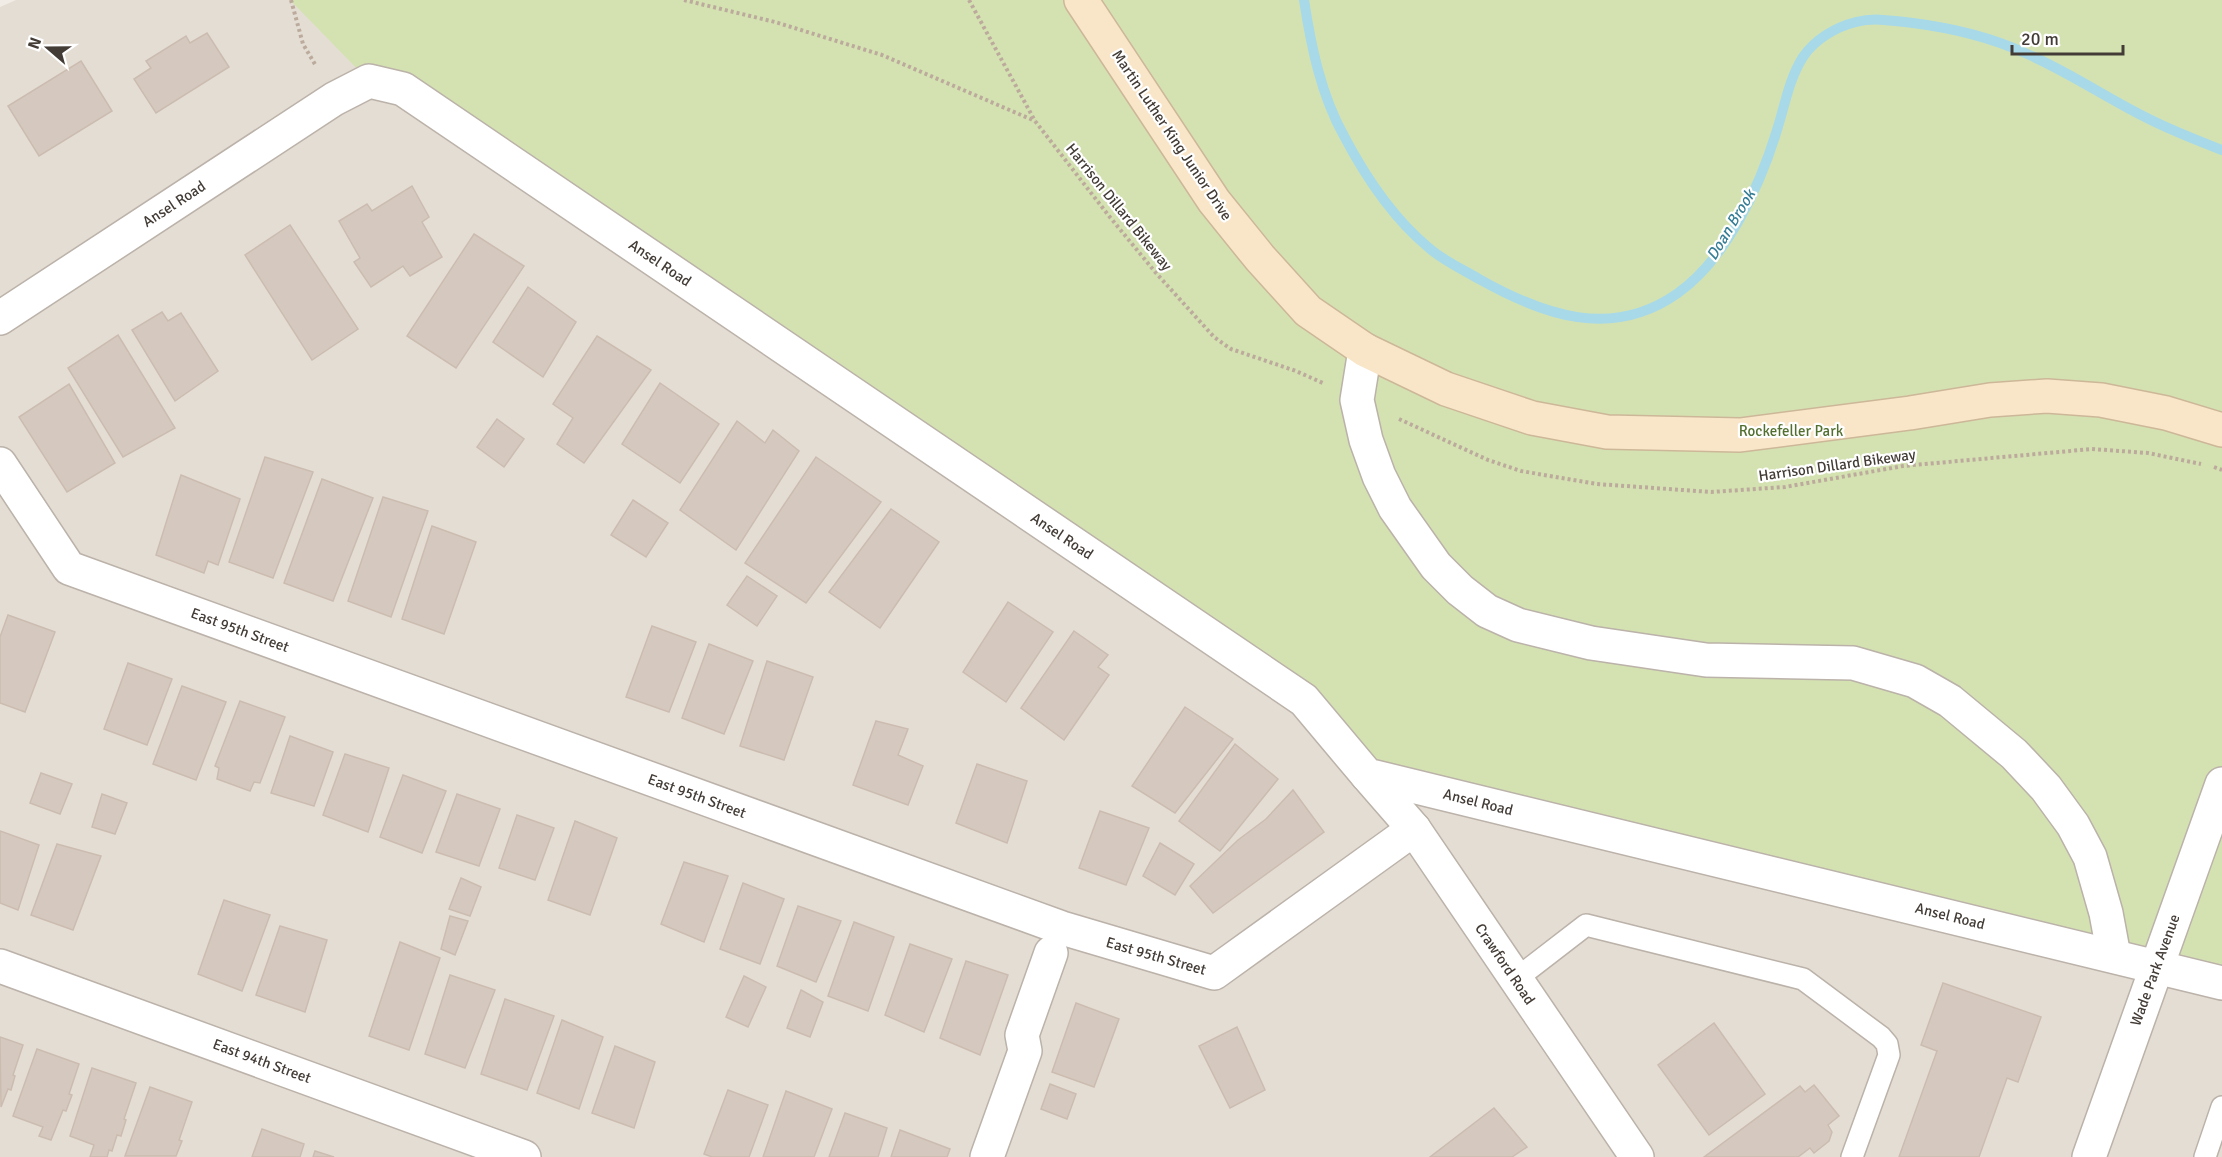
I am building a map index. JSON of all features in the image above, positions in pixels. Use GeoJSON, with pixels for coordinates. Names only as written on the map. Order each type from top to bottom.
{"type":"FeatureCollection","features":[{"type":"Feature","properties":{"kind":"main road","name":"Martin Luther King Junior Drive"},"geometry":{"type":"LineString","coordinates":[[1081,0],[1214,201],[1308,312],[1365,350],[1446,389],[1532,418],[1607,432],[1740,435],[1898,415],[1990,400],[2047,396],[2102,400],[2166,413],[2222,430]]}},
{"type":"Feature","properties":{"kind":"street","name":"Ansel Road"},"geometry":{"type":"LineString","coordinates":[[0,318],[334,99],[369,81],[403,89],[1304,700],[1367,775],[2222,983]]}},
{"type":"Feature","properties":{"kind":"street"},"geometry":{"type":"LineString","coordinates":[[1365,350],[1357,400],[1366,440],[1379,476],[1395,508],[1411,531],[1436,566],[1460,590],[1487,611],[1518,626],[1591,643],[1706,660],[1853,663],[1915,681],[1924,686],[1950,701],[2014,754],[2046,788],[2073,825],[2090,857],[2106,914],[2114,956]]}},
{"type":"Feature","properties":{"kind":"street","name":"East 95th Street"},"geometry":{"type":"LineString","coordinates":[[0,464],[69,568],[1062,928],[1214,973],[1414,829]]}},
{"type":"Feature","properties":{"kind":"street","name":"Crawford Road"},"geometry":{"type":"LineString","coordinates":[[1367,775],[1414,829],[1637,1157]]}},
{"type":"Feature","properties":{"kind":"street","name":"Wade Park Avenue"},"geometry":{"type":"LineString","coordinates":[[2089,1157],[2222,784]]}},
{"type":"Feature","properties":{"kind":"street"},"geometry":{"type":"LineString","coordinates":[[987,1157],[1025,1051],[1022,1035],[1051,953]]}},
{"type":"Feature","properties":{"kind":"street","name":"East 94th Street"},"geometry":{"type":"LineString","coordinates":[[0,966],[524,1157]]}},
{"type":"Feature","properties":{"kind":"lane"},"geometry":{"type":"LineString","coordinates":[[1516,979],[1586,925],[1803,979],[1881,1037],[1887,1044],[1889,1055],[1852,1157]]}},
{"type":"Feature","properties":{"kind":"lane"},"geometry":{"type":"LineString","coordinates":[[2205,1157],[2222,1107]]}},
{"type":"Feature","properties":{"kind":"path"},"geometry":{"type":"LineString","coordinates":[[291,0],[303,44],[316,66]]}},
{"type":"Feature","properties":{"kind":"path"},"geometry":{"type":"LineString","coordinates":[[684,0],[818,34],[882,56],[1035,121]]}},
{"type":"Feature","properties":{"kind":"path","name":"Harrison Dillard Bikeway"},"geometry":{"type":"LineString","coordinates":[[969,0],[1035,121],[1149,265],[1214,337],[1240,353],[1303,374]]}},
{"type":"Feature","properties":{"kind":"path","name":"Harrison Dillard Bikeway"},"geometry":{"type":"LineString","coordinates":[[1394,417],[1488,460],[1521,471],[1640,488],[1711,492],[1785,487],[1903,466],[2092,449],[2148,453],[2222,470]]}},
{"type":"Feature","properties":{"kind":"shaded area"},"geometry":{"type":"Polygon","coordinates":[[[16,0],[291,0],[2222,983],[2222,1157],[0,1157],[0,7],[16,0]]]}},
{"type":"Feature","properties":{"kind":"green space","name":"Rockefeller Park"},"geometry":{"type":"Polygon","coordinates":[[[290,0],[2222,0],[2222,974],[1367,775],[1304,700],[369,81],[290,0]]]}},
{"type":"Feature","properties":{"kind":"building"},"geometry":{"type":"Polygon","coordinates":[[[207,33],[229,67],[156,113],[134,79],[151,68],[146,61],[186,36],[190,43],[207,33]]]}},
{"type":"Feature","properties":{"kind":"building"},"geometry":{"type":"Polygon","coordinates":[[[81,61],[112,111],[39,156],[8,106],[81,61]]]}},
{"type":"Feature","properties":{"kind":"building"},"geometry":{"type":"Polygon","coordinates":[[[412,186],[429,217],[422,222],[442,257],[410,276],[403,266],[371,287],[354,262],[360,258],[339,221],[367,204],[372,211],[412,186]]]}},
{"type":"Feature","properties":{"kind":"building"},"geometry":{"type":"Polygon","coordinates":[[[290,225],[358,329],[312,360],[245,255],[290,225]]]}},
{"type":"Feature","properties":{"kind":"building"},"geometry":{"type":"Polygon","coordinates":[[[474,234],[524,266],[456,368],[407,336],[474,234]]]}},
{"type":"Feature","properties":{"kind":"building"},"geometry":{"type":"Polygon","coordinates":[[[528,287],[576,322],[543,377],[493,342],[528,287]]]}},
{"type":"Feature","properties":{"kind":"building"},"geometry":{"type":"Polygon","coordinates":[[[162,312],[168,321],[181,313],[218,371],[175,401],[132,330],[162,312]]]}},
{"type":"Feature","properties":{"kind":"building"},"geometry":{"type":"Polygon","coordinates":[[[118,335],[175,428],[123,457],[68,368],[118,335]]]}},
{"type":"Feature","properties":{"kind":"building"},"geometry":{"type":"Polygon","coordinates":[[[597,336],[651,370],[584,463],[557,444],[573,418],[553,404],[597,336]]]}},
{"type":"Feature","properties":{"kind":"building"},"geometry":{"type":"Polygon","coordinates":[[[660,383],[719,424],[680,483],[622,444],[660,383]]]}},
{"type":"Feature","properties":{"kind":"building"},"geometry":{"type":"Polygon","coordinates":[[[69,384],[115,463],[67,492],[19,417],[69,384]]]}},
{"type":"Feature","properties":{"kind":"building"},"geometry":{"type":"Polygon","coordinates":[[[497,419],[524,439],[504,467],[477,447],[497,419]]]}},
{"type":"Feature","properties":{"kind":"building"},"geometry":{"type":"Polygon","coordinates":[[[737,421],[765,443],[773,430],[799,451],[736,550],[680,510],[737,421]]]}},
{"type":"Feature","properties":{"kind":"building"},"geometry":{"type":"Polygon","coordinates":[[[265,457],[313,472],[273,578],[229,562],[265,457]]]}},
{"type":"Feature","properties":{"kind":"building"},"geometry":{"type":"Polygon","coordinates":[[[816,457],[881,502],[806,603],[745,563],[816,457]]]}},
{"type":"Feature","properties":{"kind":"building"},"geometry":{"type":"Polygon","coordinates":[[[181,475],[240,499],[218,565],[208,561],[204,573],[156,555],[181,475]]]}},
{"type":"Feature","properties":{"kind":"building"},"geometry":{"type":"Polygon","coordinates":[[[322,479],[373,498],[333,601],[284,583],[322,479]]]}},
{"type":"Feature","properties":{"kind":"building"},"geometry":{"type":"Polygon","coordinates":[[[383,497],[428,511],[391,617],[348,601],[383,497]]]}},
{"type":"Feature","properties":{"kind":"building"},"geometry":{"type":"Polygon","coordinates":[[[633,500],[668,523],[646,557],[611,535],[633,500]]]}},
{"type":"Feature","properties":{"kind":"building"},"geometry":{"type":"Polygon","coordinates":[[[891,509],[939,542],[880,628],[829,592],[891,509]]]}},
{"type":"Feature","properties":{"kind":"building"},"geometry":{"type":"Polygon","coordinates":[[[432,526],[476,542],[444,634],[402,619],[432,526]]]}},
{"type":"Feature","properties":{"kind":"building"},"geometry":{"type":"Polygon","coordinates":[[[747,576],[777,596],[757,626],[727,605],[747,576]]]}},
{"type":"Feature","properties":{"kind":"building"},"geometry":{"type":"Polygon","coordinates":[[[1008,602],[1053,632],[1006,702],[963,672],[1008,602]]]}},
{"type":"Feature","properties":{"kind":"building"},"geometry":{"type":"Polygon","coordinates":[[[8,615],[55,632],[25,712],[0,703],[0,637],[8,615]]]}},
{"type":"Feature","properties":{"kind":"building"},"geometry":{"type":"Polygon","coordinates":[[[652,626],[696,642],[669,712],[626,697],[652,626]]]}},
{"type":"Feature","properties":{"kind":"building"},"geometry":{"type":"Polygon","coordinates":[[[1074,631],[1108,655],[1098,667],[1109,675],[1064,740],[1021,708],[1074,631]]]}},
{"type":"Feature","properties":{"kind":"building"},"geometry":{"type":"Polygon","coordinates":[[[709,644],[753,661],[724,734],[682,718],[709,644]]]}},
{"type":"Feature","properties":{"kind":"building"},"geometry":{"type":"Polygon","coordinates":[[[767,661],[813,677],[784,760],[740,746],[767,661]]]}},
{"type":"Feature","properties":{"kind":"building"},"geometry":{"type":"Polygon","coordinates":[[[128,663],[172,679],[147,745],[104,729],[128,663]]]}},
{"type":"Feature","properties":{"kind":"building"},"geometry":{"type":"Polygon","coordinates":[[[182,686],[226,702],[196,780],[153,764],[182,686]]]}},
{"type":"Feature","properties":{"kind":"building"},"geometry":{"type":"Polygon","coordinates":[[[240,701],[285,717],[260,783],[254,782],[250,791],[217,779],[219,768],[215,766],[240,701]]]}},
{"type":"Feature","properties":{"kind":"building"},"geometry":{"type":"Polygon","coordinates":[[[1185,707],[1233,739],[1175,813],[1132,786],[1185,707]]]}},
{"type":"Feature","properties":{"kind":"building"},"geometry":{"type":"Polygon","coordinates":[[[876,721],[908,729],[898,755],[923,766],[908,805],[853,785],[876,721]]]}},
{"type":"Feature","properties":{"kind":"building"},"geometry":{"type":"Polygon","coordinates":[[[290,736],[333,752],[314,806],[271,793],[290,736]]]}},
{"type":"Feature","properties":{"kind":"building"},"geometry":{"type":"Polygon","coordinates":[[[1235,744],[1278,779],[1220,851],[1179,821],[1235,744]]]}},
{"type":"Feature","properties":{"kind":"building"},"geometry":{"type":"Polygon","coordinates":[[[345,754],[389,768],[368,832],[323,815],[345,754]]]}},
{"type":"Feature","properties":{"kind":"building"},"geometry":{"type":"Polygon","coordinates":[[[977,764],[1027,781],[1007,843],[956,823],[977,764]]]}},
{"type":"Feature","properties":{"kind":"building"},"geometry":{"type":"Polygon","coordinates":[[[41,773],[72,784],[60,814],[30,803],[41,773]]]}},
{"type":"Feature","properties":{"kind":"building"},"geometry":{"type":"Polygon","coordinates":[[[403,775],[446,791],[422,853],[380,837],[403,775]]]}},
{"type":"Feature","properties":{"kind":"building"},"geometry":{"type":"Polygon","coordinates":[[[1293,790],[1324,832],[1213,913],[1190,886],[1238,840],[1266,819],[1293,790]]]}},
{"type":"Feature","properties":{"kind":"building"},"geometry":{"type":"Polygon","coordinates":[[[102,794],[127,803],[115,834],[92,827],[102,794]]]}},
{"type":"Feature","properties":{"kind":"building"},"geometry":{"type":"Polygon","coordinates":[[[457,794],[500,809],[479,866],[436,852],[457,794]]]}},
{"type":"Feature","properties":{"kind":"building"},"geometry":{"type":"Polygon","coordinates":[[[1100,811],[1149,828],[1126,885],[1079,868],[1100,811]]]}},
{"type":"Feature","properties":{"kind":"building"},"geometry":{"type":"Polygon","coordinates":[[[517,815],[554,828],[535,880],[499,868],[517,815]]]}},
{"type":"Feature","properties":{"kind":"building"},"geometry":{"type":"Polygon","coordinates":[[[575,821],[617,838],[590,915],[548,900],[575,821]]]}},
{"type":"Feature","properties":{"kind":"building"},"geometry":{"type":"Polygon","coordinates":[[[0,831],[39,845],[18,910],[0,903],[0,831]]]}},
{"type":"Feature","properties":{"kind":"building"},"geometry":{"type":"Polygon","coordinates":[[[1160,843],[1194,864],[1175,895],[1143,876],[1160,843]]]}},
{"type":"Feature","properties":{"kind":"building"},"geometry":{"type":"Polygon","coordinates":[[[57,844],[101,856],[73,930],[31,915],[57,844]]]}},
{"type":"Feature","properties":{"kind":"building"},"geometry":{"type":"Polygon","coordinates":[[[684,862],[728,876],[704,942],[661,924],[684,862]]]}},
{"type":"Feature","properties":{"kind":"building"},"geometry":{"type":"Polygon","coordinates":[[[461,878],[481,887],[470,916],[449,909],[461,878]]]}},
{"type":"Feature","properties":{"kind":"building"},"geometry":{"type":"Polygon","coordinates":[[[743,883],[784,899],[760,964],[720,949],[743,883]]]}},
{"type":"Feature","properties":{"kind":"building"},"geometry":{"type":"Polygon","coordinates":[[[224,900],[270,915],[242,991],[198,974],[224,900]]]}},
{"type":"Feature","properties":{"kind":"building"},"geometry":{"type":"Polygon","coordinates":[[[798,906],[841,921],[816,982],[777,966],[798,906]]]}},
{"type":"Feature","properties":{"kind":"building"},"geometry":{"type":"Polygon","coordinates":[[[450,916],[468,921],[455,955],[441,949],[450,916]]]}},
{"type":"Feature","properties":{"kind":"building"},"geometry":{"type":"Polygon","coordinates":[[[854,922],[894,937],[868,1011],[828,996],[854,922]]]}},
{"type":"Feature","properties":{"kind":"building"},"geometry":{"type":"Polygon","coordinates":[[[280,926],[327,940],[305,1012],[256,995],[280,926]]]}},
{"type":"Feature","properties":{"kind":"building"},"geometry":{"type":"Polygon","coordinates":[[[400,942],[440,958],[409,1050],[369,1036],[400,942]]]}},
{"type":"Feature","properties":{"kind":"building"},"geometry":{"type":"Polygon","coordinates":[[[910,944],[952,959],[924,1032],[885,1015],[910,944]]]}},
{"type":"Feature","properties":{"kind":"building"},"geometry":{"type":"Polygon","coordinates":[[[966,961],[1008,975],[980,1055],[940,1038],[966,961]]]}},
{"type":"Feature","properties":{"kind":"building"},"geometry":{"type":"Polygon","coordinates":[[[450,975],[495,990],[465,1068],[425,1054],[450,975]]]}},
{"type":"Feature","properties":{"kind":"building"},"geometry":{"type":"Polygon","coordinates":[[[744,976],[766,987],[748,1027],[726,1017],[744,976]]]}},
{"type":"Feature","properties":{"kind":"building"},"geometry":{"type":"Polygon","coordinates":[[[1943,983],[2041,1017],[2018,1082],[2007,1078],[1979,1157],[1899,1157],[1937,1051],[1921,1045],[1943,983]]]}},
{"type":"Feature","properties":{"kind":"building"},"geometry":{"type":"Polygon","coordinates":[[[801,990],[823,1002],[810,1037],[787,1028],[801,990]]]}},
{"type":"Feature","properties":{"kind":"building"},"geometry":{"type":"Polygon","coordinates":[[[505,999],[554,1016],[527,1090],[481,1074],[505,999]]]}},
{"type":"Feature","properties":{"kind":"building"},"geometry":{"type":"Polygon","coordinates":[[[1076,1003],[1119,1019],[1094,1087],[1052,1072],[1076,1003]]]}},
{"type":"Feature","properties":{"kind":"building"},"geometry":{"type":"Polygon","coordinates":[[[562,1020],[603,1037],[579,1109],[537,1093],[562,1020]]]}},
{"type":"Feature","properties":{"kind":"building"},"geometry":{"type":"Polygon","coordinates":[[[1714,1023],[1765,1094],[1709,1135],[1658,1065],[1714,1023]]]}},
{"type":"Feature","properties":{"kind":"building"},"geometry":{"type":"Polygon","coordinates":[[[1237,1027],[1265,1090],[1230,1108],[1199,1046],[1237,1027]]]}},
{"type":"Feature","properties":{"kind":"building"},"geometry":{"type":"Polygon","coordinates":[[[0,1037],[23,1045],[13,1075],[15,1076],[11,1090],[8,1089],[1,1107],[0,1037]]]}},
{"type":"Feature","properties":{"kind":"building"},"geometry":{"type":"Polygon","coordinates":[[[615,1046],[655,1062],[634,1128],[592,1113],[615,1046]]]}},
{"type":"Feature","properties":{"kind":"building"},"geometry":{"type":"Polygon","coordinates":[[[37,1049],[79,1064],[69,1094],[72,1095],[66,1111],[63,1110],[51,1140],[39,1136],[43,1127],[13,1116],[37,1049]]]}},
{"type":"Feature","properties":{"kind":"building"},"geometry":{"type":"Polygon","coordinates":[[[92,1068],[136,1083],[121,1136],[117,1135],[112,1151],[109,1150],[107,1157],[90,1157],[94,1145],[70,1136],[92,1068]]]}},
{"type":"Feature","properties":{"kind":"building"},"geometry":{"type":"Polygon","coordinates":[[[1050,1084],[1076,1094],[1067,1119],[1041,1109],[1050,1084]]]}},
{"type":"Feature","properties":{"kind":"building"},"geometry":{"type":"Polygon","coordinates":[[[1814,1085],[1839,1116],[1828,1125],[1832,1132],[1829,1141],[1814,1153],[1810,1148],[1798,1157],[1704,1157],[1800,1086],[1805,1092],[1814,1085]]]}},
{"type":"Feature","properties":{"kind":"building"},"geometry":{"type":"Polygon","coordinates":[[[150,1087],[192,1102],[176,1156],[125,1156],[150,1087]]]}},
{"type":"Feature","properties":{"kind":"building"},"geometry":{"type":"Polygon","coordinates":[[[728,1090],[768,1105],[749,1157],[712,1157],[704,1154],[728,1090]]]}},
{"type":"Feature","properties":{"kind":"building"},"geometry":{"type":"Polygon","coordinates":[[[786,1091],[832,1109],[814,1157],[763,1157],[786,1091]]]}},
{"type":"Feature","properties":{"kind":"building"},"geometry":{"type":"Polygon","coordinates":[[[1494,1108],[1527,1147],[1512,1157],[1430,1157],[1494,1108]]]}},
{"type":"Feature","properties":{"kind":"building"},"geometry":{"type":"Polygon","coordinates":[[[845,1113],[887,1128],[878,1157],[829,1157],[845,1113]]]}},
{"type":"Feature","properties":{"kind":"building"},"geometry":{"type":"Polygon","coordinates":[[[262,1129],[304,1144],[300,1157],[252,1157],[262,1129]]]}},
{"type":"Feature","properties":{"kind":"building"},"geometry":{"type":"Polygon","coordinates":[[[900,1130],[950,1149],[947,1157],[891,1157],[900,1130]]]}},
{"type":"Feature","properties":{"kind":"building"},"geometry":{"type":"Polygon","coordinates":[[[315,1151],[334,1157],[313,1157],[315,1151]]]}},
{"type":"Feature","properties":{"kind":"waterway","name":"Doan Brook"},"geometry":{"type":"LineString","coordinates":[[1304,0],[1318,70],[1336,120],[1371,181],[1404,224],[1435,253],[1503,292],[1553,312],[1578,317],[1603,319],[1628,316],[1653,307],[1678,293],[1696,278],[1726,241],[1751,197],[1770,152],[1798,65],[1808,51],[1826,35],[1856,22],[1884,20],[1928,25],[1998,42],[2056,68],[2154,122],[2222,150]]}}]}
